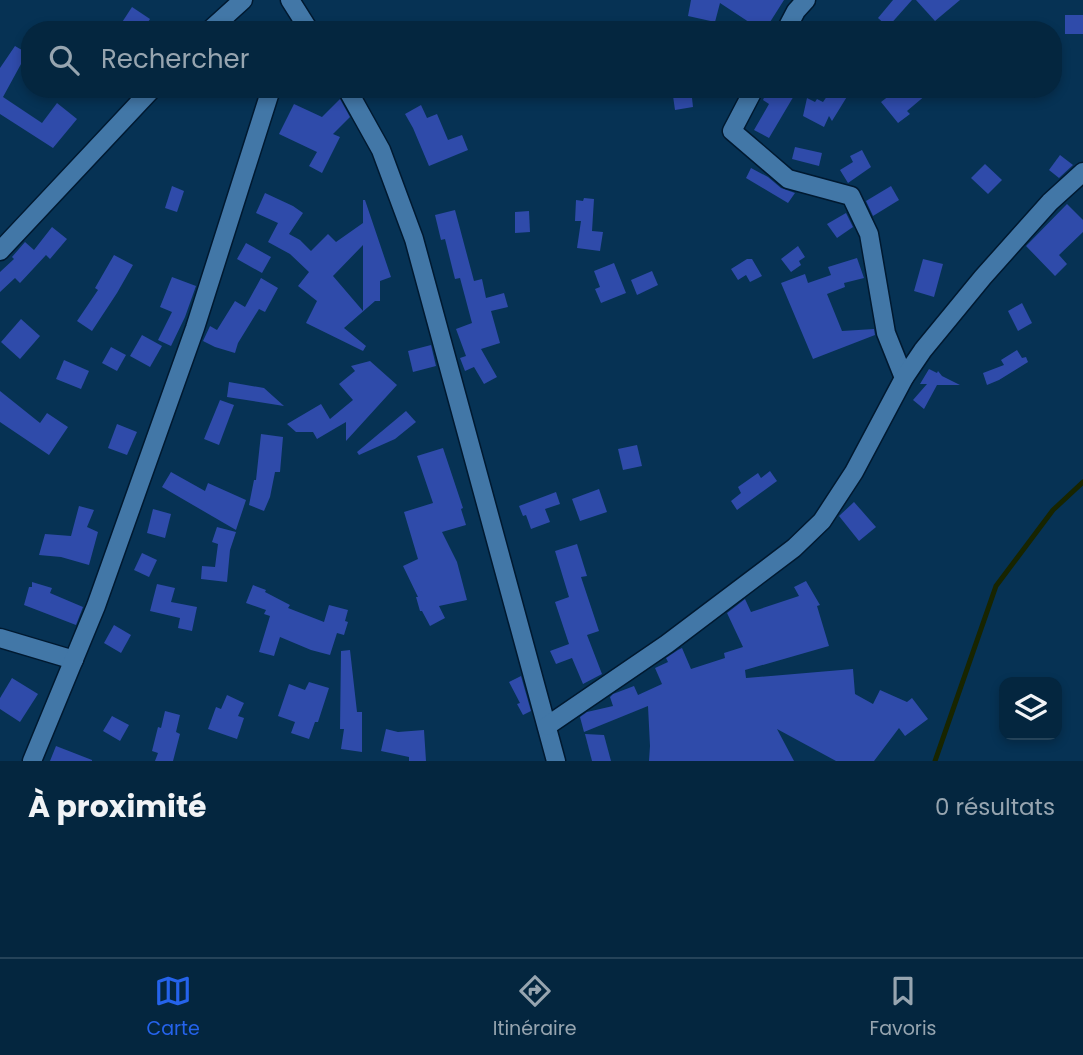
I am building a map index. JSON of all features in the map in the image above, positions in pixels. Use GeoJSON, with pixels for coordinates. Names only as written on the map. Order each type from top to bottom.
{"type":"FeatureCollection","features":[{"type":"Feature","properties":{"kind":"street"},"geometry":{"type":"LineString","coordinates":[[220,21],[243,0]]}},
{"type":"Feature","properties":{"kind":"street"},"geometry":{"type":"LineString","coordinates":[[791,21],[806,0]]}},
{"type":"Feature","properties":{"kind":"street"},"geometry":{"type":"LineString","coordinates":[[293,6],[303,21]]}},
{"type":"Feature","properties":{"kind":"street"},"geometry":{"type":"LineString","coordinates":[[0,251],[144,98]]}},
{"type":"Feature","properties":{"kind":"street"},"geometry":{"type":"LineString","coordinates":[[32,761],[96,606],[195,328],[268,98]]}},
{"type":"Feature","properties":{"kind":"street"},"geometry":{"type":"LineString","coordinates":[[352,98],[382,150],[414,239],[556,761]]}},
{"type":"Feature","properties":{"kind":"street"},"geometry":{"type":"LineString","coordinates":[[749,98],[732,131],[788,179],[851,196],[869,234],[886,333],[904,378]]}},
{"type":"Feature","properties":{"kind":"street"},"geometry":{"type":"LineString","coordinates":[[547,726],[667,644],[794,548],[822,521],[854,472],[904,378],[923,350],[1050,202],[1083,172]]}},
{"type":"Feature","properties":{"kind":"street"},"geometry":{"type":"LineString","coordinates":[[0,638],[74,660]]}},
{"type":"Feature","properties":{"kind":"building"},"geometry":{"type":"Polygon","coordinates":[[[691,0],[784,0],[771,21],[747,21],[720,3],[715,21],[688,16],[691,0]]]}},
{"type":"Feature","properties":{"kind":"building"},"geometry":{"type":"Polygon","coordinates":[[[893,0],[912,0],[893,21],[881,21],[878,18],[893,0]]]}},
{"type":"Feature","properties":{"kind":"building"},"geometry":{"type":"Polygon","coordinates":[[[916,0],[960,0],[935,21],[916,0]]]}},
{"type":"Feature","properties":{"kind":"building"},"geometry":{"type":"Polygon","coordinates":[[[132,7],[150,19],[149,21],[123,21],[132,7]]]}},
{"type":"Feature","properties":{"kind":"building"},"geometry":{"type":"Polygon","coordinates":[[[1065,15],[1083,15],[1083,34],[1065,34],[1065,15]]]}},
{"type":"Feature","properties":{"kind":"building"},"geometry":{"type":"Polygon","coordinates":[[[15,46],[21,50],[21,64],[3,97],[42,123],[57,103],[77,119],[53,148],[0,114],[0,68],[15,46]]]}},
{"type":"Feature","properties":{"kind":"building"},"geometry":{"type":"Polygon","coordinates":[[[673,98],[692,98],[693,107],[675,110],[673,98]]]}},
{"type":"Feature","properties":{"kind":"building"},"geometry":{"type":"Polygon","coordinates":[[[793,98],[769,138],[754,130],[769,104],[763,100],[793,98]]]}},
{"type":"Feature","properties":{"kind":"building"},"geometry":{"type":"Polygon","coordinates":[[[807,98],[823,102],[826,98],[846,98],[832,121],[829,116],[824,127],[803,116],[807,98]]]}},
{"type":"Feature","properties":{"kind":"building"},"geometry":{"type":"Polygon","coordinates":[[[886,98],[922,98],[907,111],[910,114],[898,123],[881,102],[886,98]]]}},
{"type":"Feature","properties":{"kind":"building"},"geometry":{"type":"Polygon","coordinates":[[[340,99],[350,117],[333,134],[340,137],[322,173],[309,166],[317,152],[279,134],[294,104],[322,117],[340,99]]]}},
{"type":"Feature","properties":{"kind":"building"},"geometry":{"type":"Polygon","coordinates":[[[421,105],[427,118],[437,114],[448,140],[462,135],[468,150],[429,166],[405,114],[421,105]]]}},
{"type":"Feature","properties":{"kind":"building"},"geometry":{"type":"Polygon","coordinates":[[[795,147],[822,153],[819,166],[792,159],[795,147]]]}},
{"type":"Feature","properties":{"kind":"building"},"geometry":{"type":"Polygon","coordinates":[[[862,150],[871,167],[848,183],[840,170],[853,162],[850,156],[862,150]]]}},
{"type":"Feature","properties":{"kind":"building"},"geometry":{"type":"Polygon","coordinates":[[[1060,155],[1073,165],[1059,178],[1049,170],[1060,155]]]}},
{"type":"Feature","properties":{"kind":"building"},"geometry":{"type":"Polygon","coordinates":[[[985,164],[1002,180],[988,194],[971,178],[985,164]]]}},
{"type":"Feature","properties":{"kind":"building"},"geometry":{"type":"Polygon","coordinates":[[[751,168],[781,188],[795,193],[788,203],[746,178],[751,168]]]}},
{"type":"Feature","properties":{"kind":"building"},"geometry":{"type":"Polygon","coordinates":[[[172,186],[184,191],[177,212],[165,208],[172,186]]]}},
{"type":"Feature","properties":{"kind":"building"},"geometry":{"type":"Polygon","coordinates":[[[891,186],[899,200],[873,216],[866,201],[891,186]]]}},
{"type":"Feature","properties":{"kind":"building"},"geometry":{"type":"Polygon","coordinates":[[[265,193],[293,206],[303,213],[289,234],[311,251],[328,234],[336,242],[363,223],[365,200],[391,277],[380,281],[380,301],[375,301],[344,328],[366,346],[363,351],[306,323],[317,301],[298,286],[309,272],[290,254],[268,242],[278,223],[256,213],[265,193]],[[363,245],[333,276],[363,311],[363,245]]]}},
{"type":"Feature","properties":{"kind":"building"},"geometry":{"type":"Polygon","coordinates":[[[584,198],[594,199],[592,231],[603,232],[600,251],[577,248],[581,221],[575,221],[576,200],[583,201],[584,198]]]}},
{"type":"Feature","properties":{"kind":"building"},"geometry":{"type":"Polygon","coordinates":[[[1067,204],[1083,220],[1083,232],[1059,255],[1067,264],[1055,276],[1026,246],[1067,204]]]}},
{"type":"Feature","properties":{"kind":"building"},"geometry":{"type":"Polygon","coordinates":[[[455,210],[474,281],[482,279],[486,298],[504,293],[508,307],[491,311],[500,343],[481,349],[497,377],[484,384],[474,367],[465,371],[460,358],[466,356],[456,329],[472,323],[460,278],[455,279],[445,239],[441,240],[435,215],[455,210]]]}},
{"type":"Feature","properties":{"kind":"building"},"geometry":{"type":"Polygon","coordinates":[[[529,211],[530,232],[515,233],[515,212],[529,211]]]}},
{"type":"Feature","properties":{"kind":"building"},"geometry":{"type":"Polygon","coordinates":[[[846,213],[853,227],[837,238],[827,224],[846,213]]]}},
{"type":"Feature","properties":{"kind":"building"},"geometry":{"type":"Polygon","coordinates":[[[52,227],[67,239],[50,259],[46,255],[20,283],[15,278],[0,292],[0,272],[14,259],[12,257],[25,242],[34,250],[52,227]]]}},
{"type":"Feature","properties":{"kind":"building"},"geometry":{"type":"Polygon","coordinates":[[[246,243],[271,257],[262,273],[237,259],[246,243]]]}},
{"type":"Feature","properties":{"kind":"building"},"geometry":{"type":"Polygon","coordinates":[[[798,246],[805,257],[799,261],[801,265],[791,272],[781,259],[798,246]]]}},
{"type":"Feature","properties":{"kind":"building"},"geometry":{"type":"Polygon","coordinates":[[[114,255],[133,265],[92,331],[77,321],[98,290],[95,288],[114,255]]]}},
{"type":"Feature","properties":{"kind":"building"},"geometry":{"type":"Polygon","coordinates":[[[857,258],[864,278],[844,283],[845,287],[827,294],[842,331],[874,329],[875,335],[813,359],[781,283],[805,274],[808,283],[831,275],[828,267],[857,258]]]}},
{"type":"Feature","properties":{"kind":"building"},"geometry":{"type":"Polygon","coordinates":[[[747,259],[752,259],[762,276],[750,282],[746,275],[738,280],[731,269],[747,259]]]}},
{"type":"Feature","properties":{"kind":"building"},"geometry":{"type":"Polygon","coordinates":[[[923,259],[943,264],[934,297],[914,291],[923,259]]]}},
{"type":"Feature","properties":{"kind":"building"},"geometry":{"type":"Polygon","coordinates":[[[614,263],[626,293],[601,303],[595,289],[600,287],[594,271],[614,263]]]}},
{"type":"Feature","properties":{"kind":"building"},"geometry":{"type":"Polygon","coordinates":[[[652,271],[658,285],[637,295],[631,280],[652,271]]]}},
{"type":"Feature","properties":{"kind":"building"},"geometry":{"type":"Polygon","coordinates":[[[172,277],[196,286],[171,346],[158,340],[172,312],[160,307],[172,277]]]}},
{"type":"Feature","properties":{"kind":"building"},"geometry":{"type":"Polygon","coordinates":[[[261,278],[278,288],[265,312],[259,309],[238,343],[235,353],[203,341],[210,326],[217,330],[235,301],[245,307],[261,278]]]}},
{"type":"Feature","properties":{"kind":"building"},"geometry":{"type":"Polygon","coordinates":[[[1022,303],[1032,323],[1018,331],[1008,311],[1022,303]]]}},
{"type":"Feature","properties":{"kind":"building"},"geometry":{"type":"Polygon","coordinates":[[[21,319],[40,336],[20,359],[1,342],[21,319]]]}},
{"type":"Feature","properties":{"kind":"building"},"geometry":{"type":"Polygon","coordinates":[[[142,335],[162,346],[150,367],[130,356],[142,335]]]}},
{"type":"Feature","properties":{"kind":"building"},"geometry":{"type":"Polygon","coordinates":[[[431,345],[436,366],[413,372],[408,351],[431,345]]]}},
{"type":"Feature","properties":{"kind":"building"},"geometry":{"type":"Polygon","coordinates":[[[111,347],[126,355],[117,371],[102,363],[111,347]]]}},
{"type":"Feature","properties":{"kind":"building"},"geometry":{"type":"Polygon","coordinates":[[[1017,350],[1028,362],[987,385],[983,373],[1004,365],[1001,360],[1017,350]]]}},
{"type":"Feature","properties":{"kind":"building"},"geometry":{"type":"Polygon","coordinates":[[[64,360],[89,371],[81,389],[56,379],[64,360]]]}},
{"type":"Feature","properties":{"kind":"building"},"geometry":{"type":"Polygon","coordinates":[[[370,361],[397,385],[346,441],[346,422],[317,439],[313,432],[296,432],[287,424],[321,404],[330,419],[353,400],[339,384],[355,371],[351,366],[370,361]]]}},
{"type":"Feature","properties":{"kind":"building"},"geometry":{"type":"Polygon","coordinates":[[[929,369],[937,373],[938,371],[960,385],[937,385],[924,409],[913,400],[927,384],[920,384],[929,369]]]}},
{"type":"Feature","properties":{"kind":"building"},"geometry":{"type":"Polygon","coordinates":[[[229,382],[264,388],[284,406],[227,397],[229,382]]]}},
{"type":"Feature","properties":{"kind":"building"},"geometry":{"type":"Polygon","coordinates":[[[0,391],[40,423],[47,413],[68,427],[49,455],[0,422],[0,391]]]}},
{"type":"Feature","properties":{"kind":"building"},"geometry":{"type":"Polygon","coordinates":[[[220,400],[234,405],[219,445],[204,439],[220,400]]]}},
{"type":"Feature","properties":{"kind":"building"},"geometry":{"type":"Polygon","coordinates":[[[406,411],[416,422],[395,439],[359,455],[357,452],[406,411]]]}},
{"type":"Feature","properties":{"kind":"building"},"geometry":{"type":"Polygon","coordinates":[[[117,424],[137,432],[127,455],[108,448],[117,424]]]}},
{"type":"Feature","properties":{"kind":"building"},"geometry":{"type":"Polygon","coordinates":[[[261,434],[283,437],[280,472],[275,472],[264,511],[249,505],[256,480],[261,434]]]}},
{"type":"Feature","properties":{"kind":"building"},"geometry":{"type":"Polygon","coordinates":[[[637,445],[642,466],[623,470],[618,449],[637,445]]]}},
{"type":"Feature","properties":{"kind":"building"},"geometry":{"type":"Polygon","coordinates":[[[443,448],[466,525],[442,532],[457,562],[467,600],[439,606],[445,618],[430,626],[420,611],[418,597],[403,566],[418,559],[404,512],[433,503],[417,456],[443,448]]]}},
{"type":"Feature","properties":{"kind":"building"},"geometry":{"type":"Polygon","coordinates":[[[770,471],[777,481],[737,510],[731,501],[741,493],[738,487],[758,473],[761,478],[770,471]]]}},
{"type":"Feature","properties":{"kind":"building"},"geometry":{"type":"Polygon","coordinates":[[[171,472],[205,491],[208,483],[246,500],[236,530],[162,487],[171,472]]]}},
{"type":"Feature","properties":{"kind":"building"},"geometry":{"type":"Polygon","coordinates":[[[599,489],[607,512],[580,521],[572,499],[599,489]]]}},
{"type":"Feature","properties":{"kind":"building"},"geometry":{"type":"Polygon","coordinates":[[[556,492],[560,504],[545,509],[550,522],[531,529],[519,506],[556,492]]]}},
{"type":"Feature","properties":{"kind":"building"},"geometry":{"type":"Polygon","coordinates":[[[854,502],[876,527],[859,541],[839,516],[854,502]]]}},
{"type":"Feature","properties":{"kind":"building"},"geometry":{"type":"Polygon","coordinates":[[[79,506],[94,510],[87,527],[98,532],[89,565],[61,557],[39,555],[45,534],[71,536],[79,506]]]}},
{"type":"Feature","properties":{"kind":"building"},"geometry":{"type":"Polygon","coordinates":[[[153,509],[171,514],[165,538],[147,533],[153,509]]]}},
{"type":"Feature","properties":{"kind":"building"},"geometry":{"type":"Polygon","coordinates":[[[217,527],[236,532],[230,550],[227,582],[201,579],[202,566],[215,567],[218,544],[212,542],[217,527]]]}},
{"type":"Feature","properties":{"kind":"building"},"geometry":{"type":"Polygon","coordinates":[[[577,544],[587,576],[581,577],[599,631],[587,635],[602,674],[583,684],[572,658],[556,664],[550,651],[569,644],[555,602],[569,597],[555,551],[577,544]]]}},
{"type":"Feature","properties":{"kind":"building"},"geometry":{"type":"Polygon","coordinates":[[[142,553],[157,560],[149,577],[134,570],[142,553]]]}},
{"type":"Feature","properties":{"kind":"building"},"geometry":{"type":"Polygon","coordinates":[[[806,581],[820,605],[817,606],[829,646],[745,670],[746,678],[853,669],[855,694],[873,704],[880,690],[907,702],[912,698],[928,719],[905,736],[899,728],[874,761],[836,761],[777,729],[794,761],[649,761],[648,706],[584,732],[580,717],[587,712],[613,706],[610,697],[613,694],[634,686],[638,695],[662,684],[655,668],[668,662],[666,658],[678,650],[682,648],[691,669],[725,658],[724,653],[743,647],[727,613],[745,599],[751,612],[799,596],[794,587],[806,581]]]}},
{"type":"Feature","properties":{"kind":"building"},"geometry":{"type":"Polygon","coordinates":[[[32,582],[52,588],[50,593],[83,607],[76,625],[24,605],[32,582]]]}},
{"type":"Feature","properties":{"kind":"building"},"geometry":{"type":"Polygon","coordinates":[[[157,584],[175,588],[171,602],[197,607],[192,631],[178,628],[180,618],[150,611],[157,584]]]}},
{"type":"Feature","properties":{"kind":"building"},"geometry":{"type":"Polygon","coordinates":[[[253,585],[290,605],[288,608],[324,622],[329,605],[348,610],[344,635],[337,633],[330,655],[280,637],[274,656],[259,652],[270,616],[264,614],[266,610],[246,603],[253,585]]]}},
{"type":"Feature","properties":{"kind":"building"},"geometry":{"type":"Polygon","coordinates":[[[114,625],[131,635],[121,653],[104,643],[114,625]]]}},
{"type":"Feature","properties":{"kind":"building"},"geometry":{"type":"Polygon","coordinates":[[[350,650],[357,712],[362,712],[362,752],[341,749],[344,729],[340,729],[341,651],[350,650]]]}},
{"type":"Feature","properties":{"kind":"building"},"geometry":{"type":"Polygon","coordinates":[[[521,676],[531,711],[523,715],[509,682],[521,676]]]}},
{"type":"Feature","properties":{"kind":"building"},"geometry":{"type":"Polygon","coordinates":[[[12,678],[38,694],[20,722],[0,709],[0,698],[12,678]]]}},
{"type":"Feature","properties":{"kind":"building"},"geometry":{"type":"Polygon","coordinates":[[[309,682],[329,688],[318,722],[315,722],[309,739],[291,733],[295,722],[278,716],[289,684],[305,690],[309,682]]]}},
{"type":"Feature","properties":{"kind":"building"},"geometry":{"type":"Polygon","coordinates":[[[227,695],[244,703],[238,716],[244,718],[237,739],[208,729],[216,707],[221,709],[227,695]]]}},
{"type":"Feature","properties":{"kind":"building"},"geometry":{"type":"Polygon","coordinates":[[[165,711],[180,715],[176,732],[180,734],[173,761],[155,761],[158,753],[152,751],[165,711]]]}},
{"type":"Feature","properties":{"kind":"building"},"geometry":{"type":"Polygon","coordinates":[[[112,716],[129,725],[120,741],[103,731],[112,716]]]}},
{"type":"Feature","properties":{"kind":"building"},"geometry":{"type":"Polygon","coordinates":[[[386,729],[398,732],[424,730],[426,761],[409,761],[409,757],[381,751],[386,729]]]}},
{"type":"Feature","properties":{"kind":"building"},"geometry":{"type":"Polygon","coordinates":[[[585,734],[604,735],[611,761],[592,761],[585,734]]]}},
{"type":"Feature","properties":{"kind":"building"},"geometry":{"type":"Polygon","coordinates":[[[56,746],[92,760],[92,761],[50,761],[56,746]]]}},
{"type":"Feature","properties":{"kind":"waterway"},"geometry":{"type":"LineString","coordinates":[[935,761],[996,586],[1053,510],[1083,482]]}}]}
